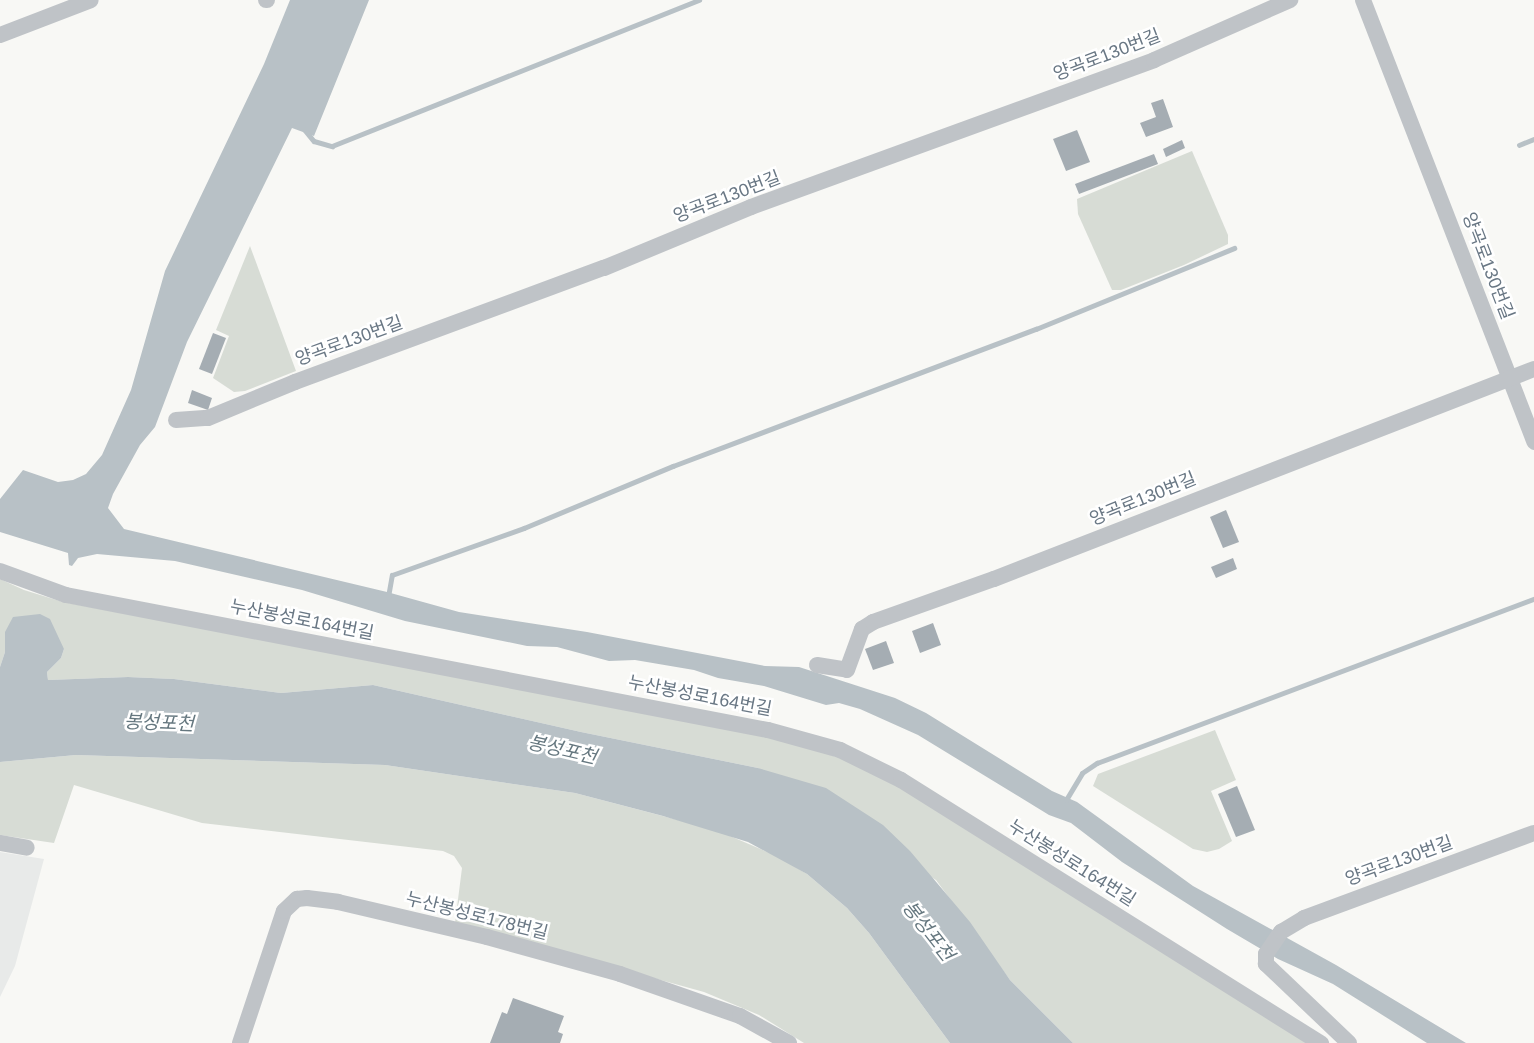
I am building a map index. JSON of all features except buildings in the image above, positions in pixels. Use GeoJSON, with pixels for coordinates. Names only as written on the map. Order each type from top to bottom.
{"type":"FeatureCollection","features":[{"type":"Feature","properties":{"kind":"lane"},"geometry":{"type":"LineString","coordinates":[[0,35],[91,0]]}},
{"type":"Feature","properties":{"kind":"lane","name":"양곡로130번길"},"geometry":{"type":"LineString","coordinates":[[176,420],[208,418],[295,382],[604,268],[751,207],[1154,60],[1290,0]]}},
{"type":"Feature","properties":{"kind":"lane","name":"양곡로130번길"},"geometry":{"type":"LineString","coordinates":[[1363,0],[1534,442]]}},
{"type":"Feature","properties":{"kind":"lane"},"geometry":{"type":"LineString","coordinates":[[1509,378],[1534,369]]}},
{"type":"Feature","properties":{"kind":"lane","name":"양곡로130번길"},"geometry":{"type":"LineString","coordinates":[[817,665],[847,670],[862,629],[874,622],[994,579],[1509,378]]}},
{"type":"Feature","properties":{"kind":"lane","name":"누산봉성로164번길"},"geometry":{"type":"LineString","coordinates":[[0,571],[66,595],[740,724],[807,739],[840,750],[902,780],[1321,1043]]}},
{"type":"Feature","properties":{"kind":"lane","name":"양곡로130번길"},"geometry":{"type":"LineString","coordinates":[[1349,1043],[1266,964],[1266,954],[1281,932],[1304,918],[1534,833]]}},
{"type":"Feature","properties":{"kind":"lane"},"geometry":{"type":"LineString","coordinates":[[0,843],[27,848]]}},
{"type":"Feature","properties":{"kind":"lane","name":"누산봉성로178번길"},"geometry":{"type":"LineString","coordinates":[[240,1043],[284,911],[297,899],[306,898],[338,902],[478,935],[620,974],[715,1007],[789,1043]]}},
{"type":"Feature","properties":{"kind":"shaded area"},"geometry":{"type":"Polygon","coordinates":[[[1192,151],[1228,235],[1228,244],[1184,265],[1121,290],[1112,290],[1078,214],[1077,199],[1192,151]]]}},
{"type":"Feature","properties":{"kind":"shaded area"},"geometry":{"type":"Polygon","coordinates":[[[250,246],[296,371],[245,391],[234,392],[213,378],[229,336],[216,330],[250,246]]]}},
{"type":"Feature","properties":{"kind":"shaded area"},"geometry":{"type":"Polygon","coordinates":[[[0,579],[24,590],[63,602],[780,737],[870,769],[1311,1043],[1073,1043],[1010,980],[936,880],[758,768],[581,732],[373,685],[281,693],[174,679],[128,677],[48,680],[47,672],[61,658],[64,649],[5,632],[5,652],[0,667],[0,579]]]}},
{"type":"Feature","properties":{"kind":"shaded area"},"geometry":{"type":"Polygon","coordinates":[[[1215,730],[1236,780],[1211,791],[1232,841],[1219,849],[1207,852],[1193,849],[1093,786],[1098,774],[1215,730]]]}},
{"type":"Feature","properties":{"kind":"shaded area"},"geometry":{"type":"Polygon","coordinates":[[[76,755],[385,765],[575,793],[716,830],[779,857],[807,874],[847,908],[869,933],[950,1043],[804,1043],[759,1015],[704,992],[455,923],[462,868],[454,856],[443,851],[202,823],[74,785],[54,843],[0,835],[0,762],[76,755]]]}},
{"type":"Feature","properties":{"kind":"shaded area"},"geometry":{"type":"Polygon","coordinates":[[[0,852],[44,859],[15,966],[0,997],[0,852]]]}},
{"type":"Feature","properties":{"kind":"water"},"geometry":{"type":"Polygon","coordinates":[[[290,0],[369,0],[314,136],[292,128],[187,342],[155,427],[140,445],[113,494],[108,508],[124,529],[387,592],[459,612],[587,632],[765,666],[799,667],[895,698],[926,713],[1052,791],[1077,802],[1193,886],[1336,965],[1466,1043],[1427,1043],[1333,984],[1278,959],[1227,929],[1122,862],[1071,823],[1049,815],[918,735],[860,709],[839,703],[826,705],[764,686],[718,678],[694,670],[635,660],[609,661],[557,647],[527,646],[405,621],[302,590],[175,561],[97,554],[78,558],[72,566],[69,565],[68,553],[0,532],[0,499],[23,470],[58,482],[73,480],[86,474],[102,455],[131,390],[165,271],[264,64],[290,0]]]}},
{"type":"Feature","properties":{"kind":"water","name":"봉성포천"},"geometry":{"type":"Polygon","coordinates":[[[40,614],[50,619],[64,649],[61,658],[47,672],[48,680],[128,677],[174,679],[281,693],[373,685],[581,732],[758,768],[826,788],[883,825],[910,851],[970,922],[1010,980],[1073,1043],[950,1043],[869,933],[847,908],[807,874],[748,842],[663,816],[575,793],[385,765],[76,755],[0,762],[0,667],[5,652],[5,632],[13,617],[40,614]]]}},
{"type":"Feature","properties":{"kind":"waterway"},"geometry":{"type":"LineString","coordinates":[[305,130],[314,141],[332,146],[699,0]]}},
{"type":"Feature","properties":{"kind":"waterway"},"geometry":{"type":"LineString","coordinates":[[1519,145],[1534,139]]}},
{"type":"Feature","properties":{"kind":"waterway"},"geometry":{"type":"LineString","coordinates":[[388,597],[392,575],[524,528],[673,466],[1036,329],[1234,248]]}},
{"type":"Feature","properties":{"kind":"waterway"},"geometry":{"type":"LineString","coordinates":[[1066,800],[1082,773],[1097,763],[1534,599]]}}]}
